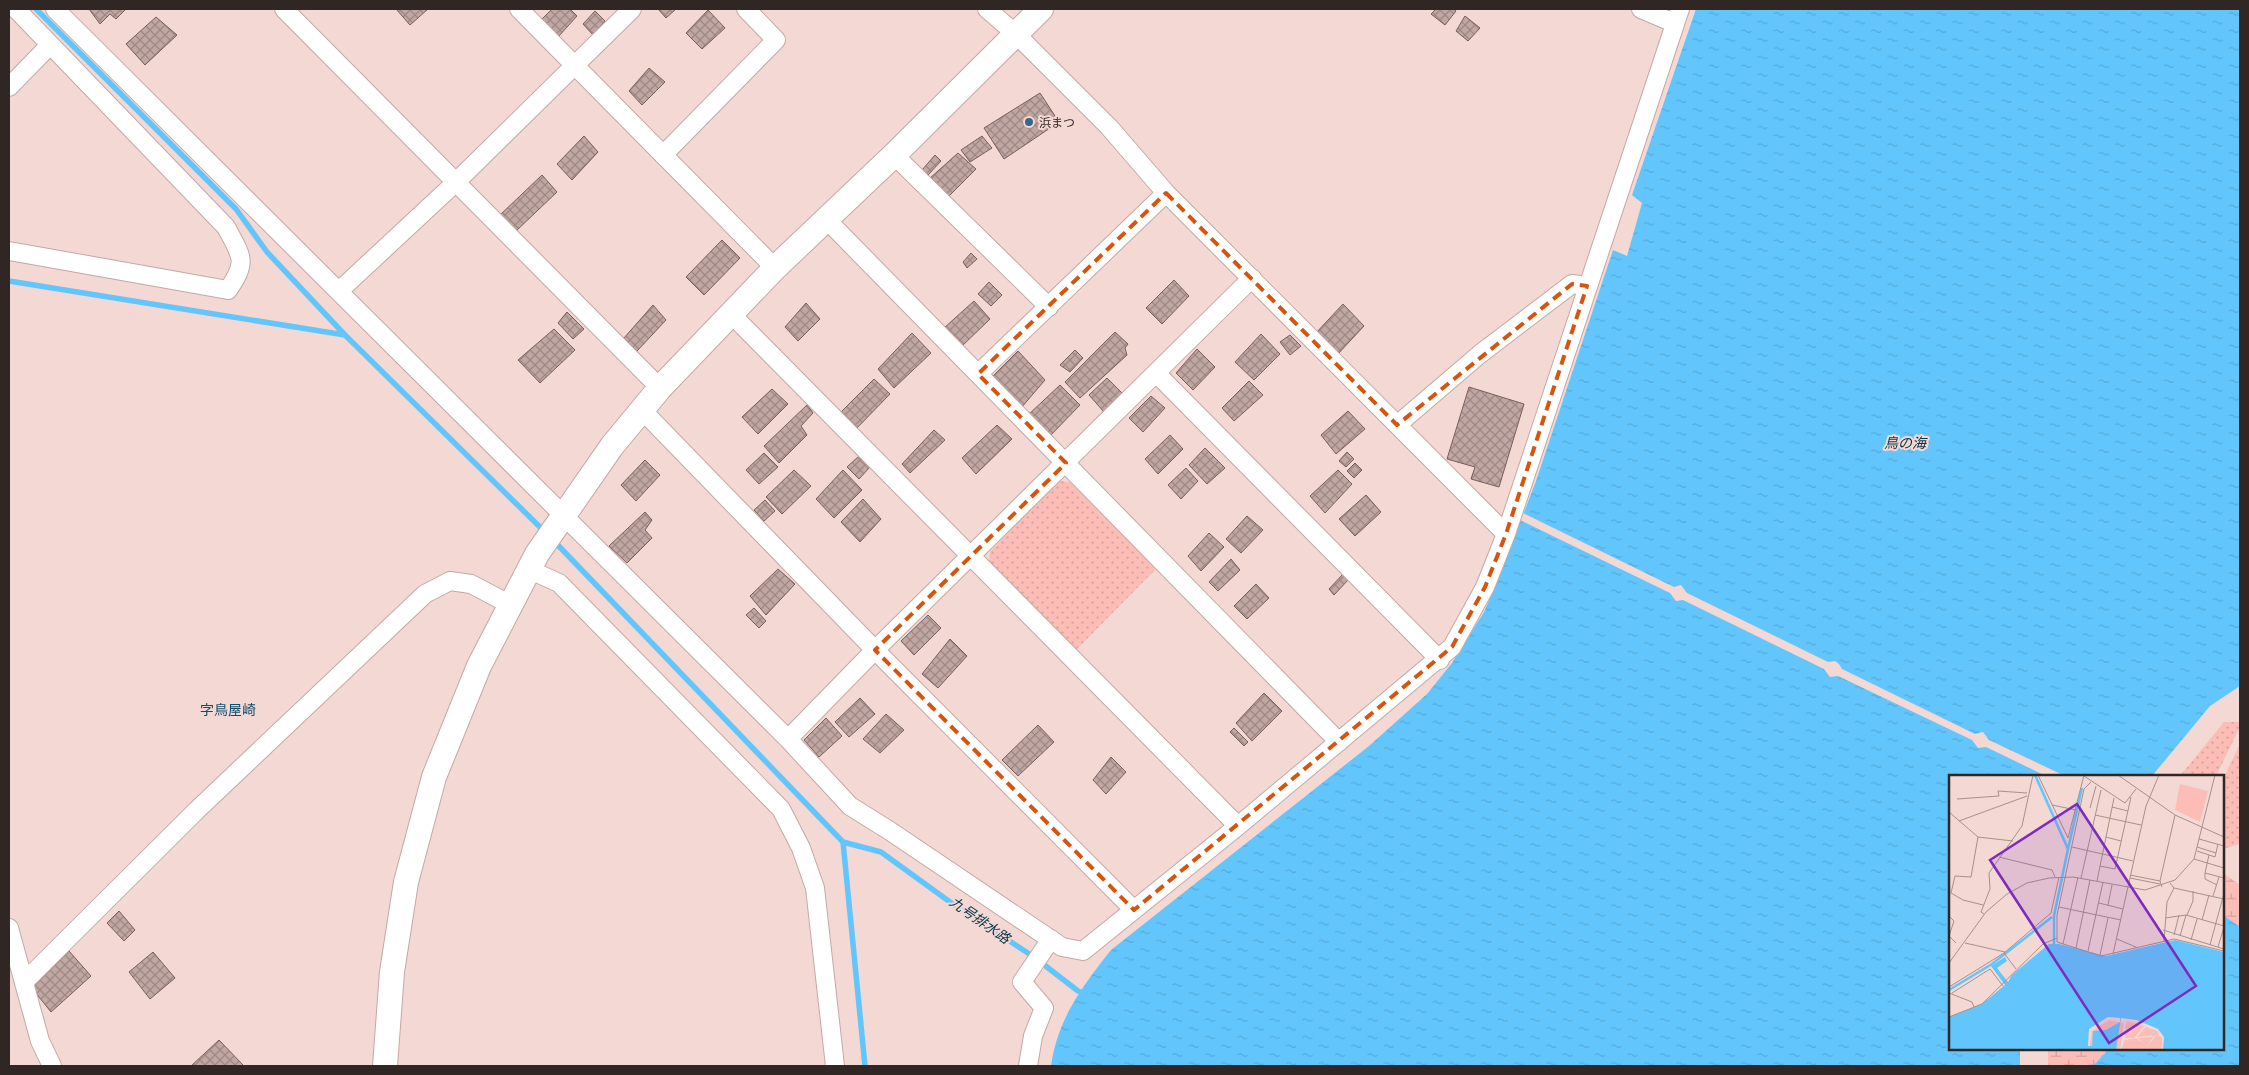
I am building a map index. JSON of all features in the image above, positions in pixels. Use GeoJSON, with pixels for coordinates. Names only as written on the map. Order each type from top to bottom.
{"type":"FeatureCollection","features":[{"type":"Feature","properties":{"kind":"street"},"geometry":{"type":"LineString","coordinates":[[9,251],[228,290],[240,273],[241,256],[226,228],[16,9]]}},
{"type":"Feature","properties":{"kind":"street"},"geometry":{"type":"LineString","coordinates":[[55,9],[339,291],[559,520],[788,739],[850,806],[890,831],[1048,943],[1083,951],[1440,660],[1452,647],[1485,587],[1506,534],[1677,16],[1641,9]]}},
{"type":"Feature","properties":{"kind":"street"},"geometry":{"type":"LineString","coordinates":[[284,9],[660,388]]}},
{"type":"Feature","properties":{"kind":"street"},"geometry":{"type":"LineString","coordinates":[[339,291],[455,183],[632,9]]}},
{"type":"Feature","properties":{"kind":"street"},"geometry":{"type":"LineString","coordinates":[[663,155],[776,40],[746,9]]}},
{"type":"Feature","properties":{"kind":"street"},"geometry":{"type":"LineString","coordinates":[[987,9],[1017,35],[1109,127],[1166,193],[1506,534]]}},
{"type":"Feature","properties":{"kind":"street"},"geometry":{"type":"LineString","coordinates":[[385,1066],[392,972],[406,882],[434,777],[478,666],[532,561],[612,446],[660,388],[775,268],[894,155],[1017,35],[1041,9]]}},
{"type":"Feature","properties":{"kind":"street"},"geometry":{"type":"LineString","coordinates":[[525,11],[575,65],[775,268]]}},
{"type":"Feature","properties":{"kind":"street"},"geometry":{"type":"LineString","coordinates":[[9,87],[50,44]]}},
{"type":"Feature","properties":{"kind":"street"},"geometry":{"type":"LineString","coordinates":[[894,155],[1048,307]]}},
{"type":"Feature","properties":{"kind":"street"},"geometry":{"type":"LineString","coordinates":[[978,374],[1166,193]]}},
{"type":"Feature","properties":{"kind":"street"},"geometry":{"type":"LineString","coordinates":[[826,220],[1339,742]]}},
{"type":"Feature","properties":{"kind":"street"},"geometry":{"type":"LineString","coordinates":[[788,739],[875,650],[1157,374],[1252,278]]}},
{"type":"Feature","properties":{"kind":"street"},"geometry":{"type":"LineString","coordinates":[[1398,425],[1539,307],[1572,284],[1587,286]]}},
{"type":"Feature","properties":{"kind":"street"},"geometry":{"type":"LineString","coordinates":[[731,314],[1238,826]]}},
{"type":"Feature","properties":{"kind":"street"},"geometry":{"type":"LineString","coordinates":[[1157,374],[1440,660]]}},
{"type":"Feature","properties":{"kind":"street"},"geometry":{"type":"LineString","coordinates":[[642,410],[875,650],[1134,910]]}},
{"type":"Feature","properties":{"kind":"street"},"geometry":{"type":"LineString","coordinates":[[532,561],[559,583],[781,809],[801,848],[815,888],[835,1066]]}},
{"type":"Feature","properties":{"kind":"street"},"geometry":{"type":"LineString","coordinates":[[25,981],[197,810],[425,594],[450,581],[471,584],[509,604]]}},
{"type":"Feature","properties":{"kind":"street"},"geometry":{"type":"LineString","coordinates":[[9,928],[40,1041],[52,1066]]}},
{"type":"Feature","properties":{"kind":"street"},"geometry":{"type":"LineString","coordinates":[[1028,1066],[1033,1036],[1044,1008],[1022,982],[1048,943]]}},
{"type":"Feature","properties":{"kind":"highlighted area"},"geometry":{"type":"Polygon","coordinates":[[[1166,193],[1397,425],[1572,284],[1587,286],[1506,534],[1485,587],[1452,647],[1134,910],[875,650],[1066,463],[978,374],[1166,193]]]}},
{"type":"Feature","properties":{"kind":"green space"},"geometry":{"type":"Polygon","coordinates":[[[1058,480],[1071,483],[1156,569],[1076,650],[989,561],[990,552],[1058,480]]]}},
{"type":"Feature","properties":{"kind":"green space"},"geometry":{"type":"Polygon","coordinates":[[[2224,722],[2239,722],[2240,727],[2216,775],[2181,775],[2224,722]]]}},
{"type":"Feature","properties":{"kind":"green space"},"geometry":{"type":"Polygon","coordinates":[[[2240,744],[2240,844],[2224,849],[2224,777],[2240,744]]]}},
{"type":"Feature","properties":{"kind":"green space"},"geometry":{"type":"Polygon","coordinates":[[[2224,874],[2240,885],[2240,1066],[2048,1066],[2048,1050],[2224,1050],[2224,874]]]}},
{"type":"Feature","properties":{"kind":"water","name":"鳥の海"},"geometry":{"type":"Polygon","coordinates":[[[1696,9],[2240,9],[2240,686],[2210,706],[2153,775],[1949,775],[1949,1050],[2020,1050],[2020,1066],[1051,1066],[1054,1049],[1065,1018],[1081,990],[1111,950],[1369,746],[1427,694],[1452,663],[1484,612],[1499,578],[1536,481],[1613,250],[1627,256],[1642,203],[1632,195],[1696,9]]]}},
{"type":"Feature","properties":{"kind":"water"},"geometry":{"type":"Polygon","coordinates":[[[2224,916],[2240,927],[2240,1066],[2093,1066],[2108,1050],[2224,1050],[2224,916]]]}},
{"type":"Feature","properties":{"kind":"pier"},"geometry":{"type":"Polygon","coordinates":[[[1523,513],[1674,587],[1681,585],[1687,593],[1828,662],[1835,661],[1842,669],[1975,734],[1983,732],[1989,740],[2063,775],[2044,775],[1986,747],[1978,748],[1972,740],[1838,676],[1830,677],[1824,669],[1683,600],[1676,601],[1670,593],[1520,520],[1523,513]]]}},
{"type":"Feature","properties":{"kind":"building"},"geometry":{"type":"Polygon","coordinates":[[[89,9],[126,9],[116,19],[110,14],[100,24],[89,9]]]}},
{"type":"Feature","properties":{"kind":"building"},"geometry":{"type":"Polygon","coordinates":[[[396,9],[428,9],[410,25],[396,9]]]}},
{"type":"Feature","properties":{"kind":"building"},"geometry":{"type":"Polygon","coordinates":[[[552,9],[570,9],[577,16],[558,37],[541,20],[552,9]]]}},
{"type":"Feature","properties":{"kind":"building"},"geometry":{"type":"Polygon","coordinates":[[[658,9],[676,9],[666,18],[658,9]]]}},
{"type":"Feature","properties":{"kind":"building"},"geometry":{"type":"Polygon","coordinates":[[[1436,9],[1453,9],[1456,11],[1445,25],[1431,14],[1436,9]]]}},
{"type":"Feature","properties":{"kind":"building"},"geometry":{"type":"Polygon","coordinates":[[[708,10],[725,28],[702,49],[686,33],[708,10]]]}},
{"type":"Feature","properties":{"kind":"building"},"geometry":{"type":"Polygon","coordinates":[[[595,11],[605,21],[593,35],[583,24],[595,11]]]}},
{"type":"Feature","properties":{"kind":"building"},"geometry":{"type":"Polygon","coordinates":[[[1465,16],[1480,28],[1468,41],[1456,31],[1465,16]]]}},
{"type":"Feature","properties":{"kind":"building"},"geometry":{"type":"Polygon","coordinates":[[[156,17],[177,35],[145,65],[126,44],[156,17]]]}},
{"type":"Feature","properties":{"kind":"building"},"geometry":{"type":"Polygon","coordinates":[[[649,68],[665,82],[642,105],[629,91],[649,68]]]}},
{"type":"Feature","properties":{"kind":"building"},"geometry":{"type":"Polygon","coordinates":[[[1040,93],[1059,122],[1004,159],[984,128],[1040,93]]]}},
{"type":"Feature","properties":{"kind":"building"},"geometry":{"type":"Polygon","coordinates":[[[584,136],[598,152],[572,180],[557,164],[584,136]]]}},
{"type":"Feature","properties":{"kind":"building"},"geometry":{"type":"Polygon","coordinates":[[[982,136],[992,148],[970,162],[961,150],[982,136]]]}},
{"type":"Feature","properties":{"kind":"building"},"geometry":{"type":"Polygon","coordinates":[[[958,153],[976,169],[946,199],[929,179],[958,153]]]}},
{"type":"Feature","properties":{"kind":"building"},"geometry":{"type":"Polygon","coordinates":[[[935,155],[941,161],[928,175],[922,170],[935,155]]]}},
{"type":"Feature","properties":{"kind":"building"},"geometry":{"type":"Polygon","coordinates":[[[542,175],[557,192],[516,231],[500,215],[542,175]]]}},
{"type":"Feature","properties":{"kind":"building"},"geometry":{"type":"Polygon","coordinates":[[[722,240],[740,258],[704,295],[686,277],[722,240]]]}},
{"type":"Feature","properties":{"kind":"building"},"geometry":{"type":"Polygon","coordinates":[[[971,253],[977,259],[967,268],[963,262],[971,253]]]}},
{"type":"Feature","properties":{"kind":"building"},"geometry":{"type":"Polygon","coordinates":[[[1174,280],[1189,296],[1162,324],[1146,308],[1174,280]]]}},
{"type":"Feature","properties":{"kind":"building"},"geometry":{"type":"Polygon","coordinates":[[[989,282],[1002,295],[991,306],[978,294],[989,282]]]}},
{"type":"Feature","properties":{"kind":"building"},"geometry":{"type":"Polygon","coordinates":[[[974,301],[990,319],[961,347],[944,328],[974,301]]]}},
{"type":"Feature","properties":{"kind":"building"},"geometry":{"type":"Polygon","coordinates":[[[806,303],[820,319],[798,341],[785,327],[806,303]]]}},
{"type":"Feature","properties":{"kind":"building"},"geometry":{"type":"Polygon","coordinates":[[[1343,304],[1364,326],[1337,355],[1315,334],[1343,304]]]}},
{"type":"Feature","properties":{"kind":"building"},"geometry":{"type":"Polygon","coordinates":[[[653,305],[666,320],[637,351],[624,338],[653,305]]]}},
{"type":"Feature","properties":{"kind":"building"},"geometry":{"type":"Polygon","coordinates":[[[567,312],[584,329],[573,339],[558,323],[567,312]]]}},
{"type":"Feature","properties":{"kind":"building"},"geometry":{"type":"Polygon","coordinates":[[[554,329],[575,350],[540,383],[518,360],[554,329]]]}},
{"type":"Feature","properties":{"kind":"building"},"geometry":{"type":"Polygon","coordinates":[[[1115,332],[1128,344],[1125,348],[1127,355],[1080,398],[1065,382],[1115,332]]]}},
{"type":"Feature","properties":{"kind":"building"},"geometry":{"type":"Polygon","coordinates":[[[912,333],[931,353],[894,388],[878,369],[912,333]]]}},
{"type":"Feature","properties":{"kind":"building"},"geometry":{"type":"Polygon","coordinates":[[[1261,334],[1280,354],[1254,380],[1235,362],[1261,334]]]}},
{"type":"Feature","properties":{"kind":"building"},"geometry":{"type":"Polygon","coordinates":[[[1290,335],[1301,346],[1290,355],[1280,342],[1290,335]]]}},
{"type":"Feature","properties":{"kind":"building"},"geometry":{"type":"Polygon","coordinates":[[[1197,349],[1215,367],[1193,390],[1176,373],[1197,349]]]}},
{"type":"Feature","properties":{"kind":"building"},"geometry":{"type":"Polygon","coordinates":[[[1075,350],[1083,358],[1070,372],[1060,365],[1075,350]]]}},
{"type":"Feature","properties":{"kind":"building"},"geometry":{"type":"Polygon","coordinates":[[[1018,351],[1045,380],[1021,408],[991,378],[1018,351]]]}},
{"type":"Feature","properties":{"kind":"building"},"geometry":{"type":"Polygon","coordinates":[[[1107,378],[1122,393],[1104,412],[1089,395],[1107,378]]]}},
{"type":"Feature","properties":{"kind":"building"},"geometry":{"type":"Polygon","coordinates":[[[874,379],[890,394],[854,431],[839,414],[874,379]]]}},
{"type":"Feature","properties":{"kind":"building"},"geometry":{"type":"Polygon","coordinates":[[[1249,381],[1263,395],[1234,421],[1222,408],[1249,381]]]}},
{"type":"Feature","properties":{"kind":"building"},"geometry":{"type":"Polygon","coordinates":[[[1060,385],[1080,405],[1048,438],[1027,416],[1060,385]]]}},
{"type":"Feature","properties":{"kind":"building"},"geometry":{"type":"Polygon","coordinates":[[[1469,387],[1524,404],[1499,487],[1471,479],[1475,467],[1447,459],[1469,387]]]}},
{"type":"Feature","properties":{"kind":"building"},"geometry":{"type":"Polygon","coordinates":[[[772,389],[788,404],[758,434],[742,417],[772,389]]]}},
{"type":"Feature","properties":{"kind":"building"},"geometry":{"type":"Polygon","coordinates":[[[1151,396],[1165,408],[1143,432],[1129,418],[1151,396]]]}},
{"type":"Feature","properties":{"kind":"building"},"geometry":{"type":"Polygon","coordinates":[[[807,405],[813,413],[801,426],[807,435],[779,463],[764,446],[807,405]]]}},
{"type":"Feature","properties":{"kind":"building"},"geometry":{"type":"Polygon","coordinates":[[[1348,411],[1365,429],[1336,454],[1321,435],[1348,411]]]}},
{"type":"Feature","properties":{"kind":"building"},"geometry":{"type":"Polygon","coordinates":[[[997,425],[1012,439],[976,474],[962,458],[997,425]]]}},
{"type":"Feature","properties":{"kind":"building"},"geometry":{"type":"Polygon","coordinates":[[[934,430],[945,440],[910,473],[902,464],[934,430]]]}},
{"type":"Feature","properties":{"kind":"building"},"geometry":{"type":"Polygon","coordinates":[[[1170,435],[1183,449],[1158,474],[1145,459],[1170,435]]]}},
{"type":"Feature","properties":{"kind":"building"},"geometry":{"type":"Polygon","coordinates":[[[1205,448],[1225,468],[1207,484],[1189,465],[1205,448]]]}},
{"type":"Feature","properties":{"kind":"building"},"geometry":{"type":"Polygon","coordinates":[[[1347,452],[1354,459],[1346,467],[1339,461],[1347,452]]]}},
{"type":"Feature","properties":{"kind":"building"},"geometry":{"type":"Polygon","coordinates":[[[764,453],[778,467],[759,484],[746,470],[764,453]]]}},
{"type":"Feature","properties":{"kind":"building"},"geometry":{"type":"Polygon","coordinates":[[[859,456],[870,467],[859,479],[847,467],[859,456]]]}},
{"type":"Feature","properties":{"kind":"building"},"geometry":{"type":"Polygon","coordinates":[[[645,460],[660,475],[636,501],[621,485],[645,460]]]}},
{"type":"Feature","properties":{"kind":"building"},"geometry":{"type":"Polygon","coordinates":[[[1355,463],[1362,470],[1354,478],[1347,471],[1355,463]]]}},
{"type":"Feature","properties":{"kind":"building"},"geometry":{"type":"Polygon","coordinates":[[[1186,468],[1198,481],[1181,499],[1168,485],[1186,468]]]}},
{"type":"Feature","properties":{"kind":"building"},"geometry":{"type":"Polygon","coordinates":[[[794,470],[811,486],[782,514],[766,497],[794,470]]]}},
{"type":"Feature","properties":{"kind":"building"},"geometry":{"type":"Polygon","coordinates":[[[843,470],[862,490],[834,518],[816,499],[843,470]]]}},
{"type":"Feature","properties":{"kind":"building"},"geometry":{"type":"Polygon","coordinates":[[[1338,470],[1352,484],[1325,513],[1310,496],[1338,470]]]}},
{"type":"Feature","properties":{"kind":"building"},"geometry":{"type":"Polygon","coordinates":[[[1366,495],[1381,512],[1355,536],[1339,519],[1366,495]]]}},
{"type":"Feature","properties":{"kind":"building"},"geometry":{"type":"Polygon","coordinates":[[[863,499],[881,519],[860,542],[841,522],[863,499]]]}},
{"type":"Feature","properties":{"kind":"building"},"geometry":{"type":"Polygon","coordinates":[[[765,500],[775,511],[764,521],[754,510],[765,500]]]}},
{"type":"Feature","properties":{"kind":"building"},"geometry":{"type":"Polygon","coordinates":[[[645,512],[652,520],[645,530],[652,538],[627,563],[609,546],[645,512]]]}},
{"type":"Feature","properties":{"kind":"building"},"geometry":{"type":"Polygon","coordinates":[[[1247,516],[1263,530],[1241,553],[1226,539],[1247,516]]]}},
{"type":"Feature","properties":{"kind":"building"},"geometry":{"type":"Polygon","coordinates":[[[1209,533],[1224,547],[1201,571],[1188,556],[1209,533]]]}},
{"type":"Feature","properties":{"kind":"building"},"geometry":{"type":"Polygon","coordinates":[[[1231,559],[1240,570],[1218,591],[1209,582],[1231,559]]]}},
{"type":"Feature","properties":{"kind":"building"},"geometry":{"type":"Polygon","coordinates":[[[778,569],[795,584],[766,615],[750,596],[778,569]]]}},
{"type":"Feature","properties":{"kind":"building"},"geometry":{"type":"Polygon","coordinates":[[[1343,574],[1349,579],[1334,595],[1329,589],[1343,574]]]}},
{"type":"Feature","properties":{"kind":"building"},"geometry":{"type":"Polygon","coordinates":[[[1256,584],[1269,598],[1247,619],[1234,606],[1256,584]]]}},
{"type":"Feature","properties":{"kind":"building"},"geometry":{"type":"Polygon","coordinates":[[[754,608],[766,621],[759,628],[746,615],[754,608]]]}},
{"type":"Feature","properties":{"kind":"building"},"geometry":{"type":"Polygon","coordinates":[[[928,615],[941,628],[914,655],[901,641],[928,615]]]}},
{"type":"Feature","properties":{"kind":"building"},"geometry":{"type":"Polygon","coordinates":[[[950,639],[967,656],[938,688],[922,674],[950,639]]]}},
{"type":"Feature","properties":{"kind":"building"},"geometry":{"type":"Polygon","coordinates":[[[1264,693],[1282,711],[1252,741],[1236,723],[1264,693]]]}},
{"type":"Feature","properties":{"kind":"building"},"geometry":{"type":"Polygon","coordinates":[[[860,698],[875,714],[849,737],[835,722],[860,698]]]}},
{"type":"Feature","properties":{"kind":"building"},"geometry":{"type":"Polygon","coordinates":[[[886,714],[904,730],[880,753],[863,739],[886,714]]]}},
{"type":"Feature","properties":{"kind":"building"},"geometry":{"type":"Polygon","coordinates":[[[826,718],[842,736],[819,757],[804,740],[826,718]]]}},
{"type":"Feature","properties":{"kind":"building"},"geometry":{"type":"Polygon","coordinates":[[[1038,725],[1054,742],[1018,776],[1002,760],[1038,725]]]}},
{"type":"Feature","properties":{"kind":"building"},"geometry":{"type":"Polygon","coordinates":[[[1234,728],[1248,742],[1244,746],[1230,732],[1234,728]]]}},
{"type":"Feature","properties":{"kind":"building"},"geometry":{"type":"Polygon","coordinates":[[[1111,757],[1126,772],[1106,794],[1093,780],[1111,757]]]}},
{"type":"Feature","properties":{"kind":"building"},"geometry":{"type":"Polygon","coordinates":[[[119,911],[135,930],[124,941],[107,923],[119,911]]]}},
{"type":"Feature","properties":{"kind":"building"},"geometry":{"type":"Polygon","coordinates":[[[69,951],[91,976],[51,1012],[31,987],[69,951]]]}},
{"type":"Feature","properties":{"kind":"building"},"geometry":{"type":"Polygon","coordinates":[[[153,952],[175,978],[150,999],[129,972],[153,952]]]}},
{"type":"Feature","properties":{"kind":"building"},"geometry":{"type":"Polygon","coordinates":[[[219,1040],[244,1066],[191,1066],[219,1040]]]}},
{"type":"Feature","properties":{"kind":"waterway"},"geometry":{"type":"LineString","coordinates":[[36,9],[236,209],[267,252],[345,335]]}},
{"type":"Feature","properties":{"kind":"waterway"},"geometry":{"type":"LineString","coordinates":[[9,281],[345,335],[545,532]]}},
{"type":"Feature","properties":{"kind":"waterway","name":"九号排水路"},"geometry":{"type":"LineString","coordinates":[[553,540],[843,842],[881,852],[950,902],[1034,957],[1078,991],[1084,993]]}},
{"type":"Feature","properties":{"kind":"waterway"},"geometry":{"type":"LineString","coordinates":[[843,842],[865,1066]]}},
{"type":"Feature","properties":{"kind":"place","name":"浜まつ"},"geometry":{"type":"Point","coordinates":[1029,122]}},
{"type":"Feature","properties":{"kind":"district","name":"字鳥屋崎"},"geometry":{"type":"Point","coordinates":[228,710]}}]}
